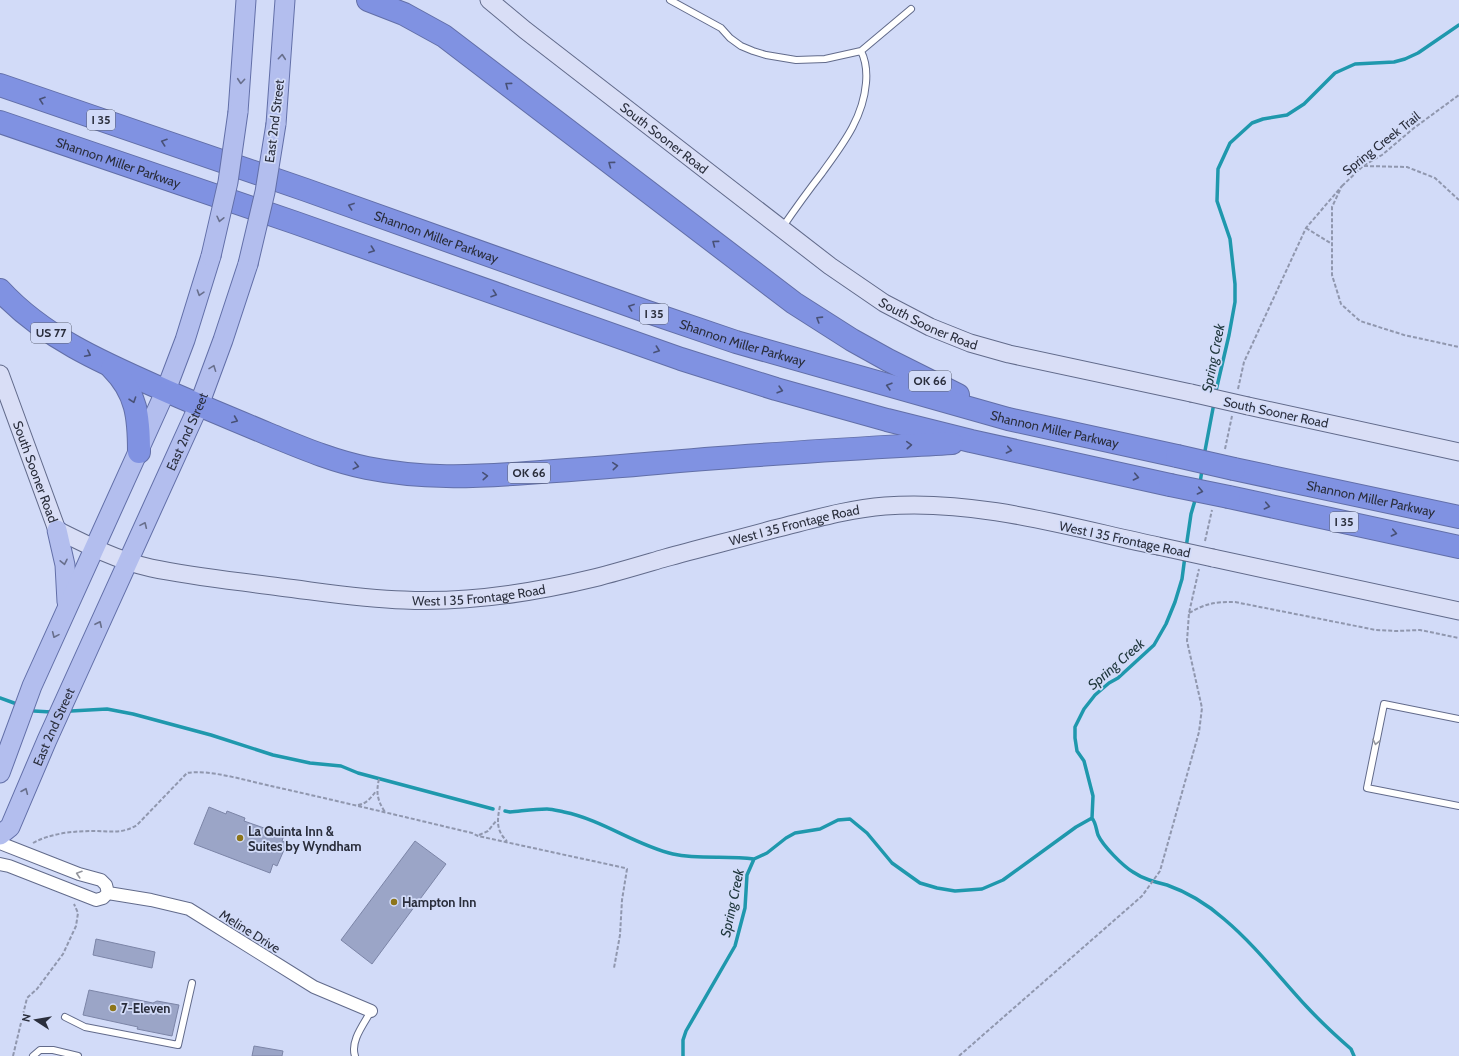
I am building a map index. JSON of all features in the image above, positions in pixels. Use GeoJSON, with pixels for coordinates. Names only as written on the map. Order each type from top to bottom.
{"type":"FeatureCollection","features":[{"type":"Feature","properties":{"kind":"highway","name":"OK 66"},"geometry":{"type":"LineString","coordinates":[[368,0],[377,2],[404,14],[444,36],[794,303],[852,340],[888,360],[1008,419]]}},
{"type":"Feature","properties":{"kind":"highway","name":"Shannon Miller Parkway"},"geometry":{"type":"LineString","coordinates":[[0,85],[306,190],[729,340],[1008,419],[1177,456],[1229,461],[1459,517]]}},
{"type":"Feature","properties":{"kind":"highway","name":"Shannon Miller Parkway"},"geometry":{"type":"LineString","coordinates":[[0,122],[296,223],[681,359],[776,389],[886,420],[971,441],[1170,485],[1221,502],[1459,547]]}},
{"type":"Feature","properties":{"kind":"highway","name":"US 77"},"geometry":{"type":"LineString","coordinates":[[0,290],[8,300],[38,325],[67,344],[109,365],[122,377],[134,403],[139,426],[139,452]]}},
{"type":"Feature","properties":{"kind":"highway"},"geometry":{"type":"LineString","coordinates":[[109,365],[166,390]]}},
{"type":"Feature","properties":{"kind":"highway","name":"OK 66"},"geometry":{"type":"LineString","coordinates":[[166,390],[334,460],[394,473],[427,477],[468,477],[578,470],[772,453],[971,441]]}},
{"type":"Feature","properties":{"kind":"main road"},"geometry":{"type":"LineString","coordinates":[[0,773],[32,686],[166,390],[211,256],[228,182],[238,112],[246,0]]}},
{"type":"Feature","properties":{"kind":"main road","name":"East 2nd Street"},"geometry":{"type":"LineString","coordinates":[[0,835],[10,827],[47,740],[199,405],[223,340],[248,264],[265,192],[276,124],[285,0]]}},
{"type":"Feature","properties":{"kind":"main road"},"geometry":{"type":"LineString","coordinates":[[57,530],[65,565],[67,609]]}},
{"type":"Feature","properties":{"kind":"street","name":"South Sooner Road"},"geometry":{"type":"LineString","coordinates":[[489,0],[830,266],[884,303],[930,327],[970,343],[1009,354],[1459,452]]}},
{"type":"Feature","properties":{"kind":"street","name":"South Sooner Road"},"geometry":{"type":"LineString","coordinates":[[0,374],[57,530],[94,548],[128,561]]}},
{"type":"Feature","properties":{"kind":"street","name":"West I 35 Frontage Road"},"geometry":{"type":"LineString","coordinates":[[128,561],[150,567],[250,583],[366,597],[444,601],[542,590],[588,580],[844,512],[884,506],[928,504],[970,507],[1008,513],[1158,546],[1209,551],[1459,611]]}},
{"type":"Feature","properties":{"kind":"street"},"geometry":{"type":"LineString","coordinates":[[0,843],[79,874],[101,880],[106,885],[108,893]]}},
{"type":"Feature","properties":{"kind":"street","name":"Meline Drive"},"geometry":{"type":"LineString","coordinates":[[0,864],[9,866],[96,900],[103,898],[108,893],[151,900],[189,909],[314,987],[371,1011]]}},
{"type":"Feature","properties":{"kind":"lane"},"geometry":{"type":"LineString","coordinates":[[670,0],[720,28],[741,46],[753,51],[781,58],[811,60],[825,59],[861,50],[911,9]]}},
{"type":"Feature","properties":{"kind":"lane"},"geometry":{"type":"LineString","coordinates":[[782,228],[847,138],[859,116],[863,104],[867,80],[866,64],[861,50]]}},
{"type":"Feature","properties":{"kind":"lane"},"geometry":{"type":"LineString","coordinates":[[1459,720],[1384,704],[1367,788],[1459,806]]}},
{"type":"Feature","properties":{"kind":"lane"},"geometry":{"type":"LineString","coordinates":[[65,1017],[85,1027],[178,1045],[192,983]]}},
{"type":"Feature","properties":{"kind":"lane"},"geometry":{"type":"LineString","coordinates":[[355,1056],[353,1051],[358,1034],[371,1011]]}},
{"type":"Feature","properties":{"kind":"lane"},"geometry":{"type":"LineString","coordinates":[[33,1056],[40,1050],[53,1050],[78,1056]]}},
{"type":"Feature","properties":{"kind":"path","name":"Spring Creek Trail"},"geometry":{"type":"LineString","coordinates":[[1459,95],[1414,128],[1382,155],[1363,166],[1342,186],[1332,207],[1332,275],[1341,304],[1360,321],[1404,335],[1459,347]]}},
{"type":"Feature","properties":{"kind":"path"},"geometry":{"type":"LineString","coordinates":[[1363,166],[1407,167],[1435,178],[1459,200]]}},
{"type":"Feature","properties":{"kind":"path"},"geometry":{"type":"LineString","coordinates":[[1238,392],[1244,362],[1306,228],[1342,186]]}},
{"type":"Feature","properties":{"kind":"path"},"geometry":{"type":"LineString","coordinates":[[1306,228],[1332,244]]}},
{"type":"Feature","properties":{"kind":"path"},"geometry":{"type":"LineString","coordinates":[[1229,461],[1232,415]]}},
{"type":"Feature","properties":{"kind":"path"},"geometry":{"type":"LineString","coordinates":[[1209,551],[1221,502]]}},
{"type":"Feature","properties":{"kind":"path"},"geometry":{"type":"LineString","coordinates":[[959,1056],[1142,896],[1160,871],[1200,732],[1202,708],[1187,641],[1189,613],[1199,567]]}},
{"type":"Feature","properties":{"kind":"path"},"geometry":{"type":"LineString","coordinates":[[1189,613],[1204,605],[1218,602],[1235,602],[1376,630],[1396,632],[1420,630],[1459,638]]}},
{"type":"Feature","properties":{"kind":"path"},"geometry":{"type":"LineString","coordinates":[[31,845],[34,842],[58,834],[95,831],[120,832],[131,829],[137,825],[187,773],[191,772],[244,780],[355,805],[472,833],[478,836],[627,869],[622,900],[620,935],[614,968]]}},
{"type":"Feature","properties":{"kind":"path"},"geometry":{"type":"LineString","coordinates":[[379,779],[377,790],[379,802],[386,813]]}},
{"type":"Feature","properties":{"kind":"path"},"geometry":{"type":"LineString","coordinates":[[355,805],[366,802],[377,790]]}},
{"type":"Feature","properties":{"kind":"path"},"geometry":{"type":"LineString","coordinates":[[500,806],[497,820],[499,832],[507,842]]}},
{"type":"Feature","properties":{"kind":"path"},"geometry":{"type":"LineString","coordinates":[[478,836],[488,831],[497,820]]}},
{"type":"Feature","properties":{"kind":"path"},"geometry":{"type":"LineString","coordinates":[[13,1056],[27,998],[31,992],[37,989],[63,954],[76,926],[78,913],[74,902]]}},
{"type":"Feature","properties":{"kind":"building","name":"La Quinta Inn & Suites by Wyndham"},"geometry":{"type":"Polygon","coordinates":[[[209,807],[226,814],[227,811],[245,818],[244,821],[284,835],[282,841],[287,843],[277,866],[273,864],[270,873],[194,844],[209,807]]]}},
{"type":"Feature","properties":{"kind":"building","name":"Hampton Inn"},"geometry":{"type":"Polygon","coordinates":[[[415,841],[446,864],[372,964],[341,940],[415,841]]]}},
{"type":"Feature","properties":{"kind":"building"},"geometry":{"type":"Polygon","coordinates":[[[96,939],[155,952],[152,968],[93,955],[96,939]]]}},
{"type":"Feature","properties":{"kind":"building"},"geometry":{"type":"Polygon","coordinates":[[[89,990],[153,1003],[157,1001],[179,1005],[172,1036],[137,1029],[138,1027],[83,1015],[89,990]]]}},
{"type":"Feature","properties":{"kind":"building"},"geometry":{"type":"Polygon","coordinates":[[[254,1046],[283,1051],[282,1056],[252,1056],[254,1046]]]}},
{"type":"Feature","properties":{"kind":"waterway","name":"Spring Creek"},"geometry":{"type":"LineString","coordinates":[[1215,395],[1235,302],[1235,284],[1230,239],[1217,201],[1218,169],[1230,143],[1252,123],[1263,119],[1287,115],[1304,104],[1335,73],[1355,64],[1394,62],[1405,59],[1418,53],[1459,25]]}},
{"type":"Feature","properties":{"kind":"waterway","name":"Spring Creek"},"geometry":{"type":"LineString","coordinates":[[1204,456],[1214,403]]}},
{"type":"Feature","properties":{"kind":"waterway","name":"Spring Creek"},"geometry":{"type":"LineString","coordinates":[[1200,483],[1202,470]]}},
{"type":"Feature","properties":{"kind":"waterway","name":"Spring Creek"},"geometry":{"type":"LineString","coordinates":[[1186,548],[1191,514],[1196,497]]}},
{"type":"Feature","properties":{"kind":"waterway","name":"Spring Creek"},"geometry":{"type":"LineString","coordinates":[[1092,818],[1093,796],[1084,761],[1077,751],[1075,727],[1084,709],[1095,695],[1109,683],[1118,678],[1154,645],[1166,624],[1175,602],[1182,579],[1185,556]]}},
{"type":"Feature","properties":{"kind":"waterway"},"geometry":{"type":"LineString","coordinates":[[0,698],[14,703]]}},
{"type":"Feature","properties":{"kind":"waterway"},"geometry":{"type":"LineString","coordinates":[[71,711],[107,709],[133,714],[211,735],[273,755],[310,763],[341,766],[358,773],[493,809]]}},
{"type":"Feature","properties":{"kind":"waterway"},"geometry":{"type":"LineString","coordinates":[[34,711],[51,712]]}},
{"type":"Feature","properties":{"kind":"waterway"},"geometry":{"type":"LineString","coordinates":[[505,811],[510,812],[547,809],[578,816],[606,826],[645,845],[683,856],[754,859]]}},
{"type":"Feature","properties":{"kind":"waterway"},"geometry":{"type":"LineString","coordinates":[[1092,818],[1098,835],[1104,845],[1129,869],[1145,878],[1175,888],[1190,895],[1224,919],[1257,951],[1312,1013],[1351,1049],[1354,1056]]}},
{"type":"Feature","properties":{"kind":"waterway","name":"Spring Creek"},"geometry":{"type":"LineString","coordinates":[[683,1056],[683,1040],[686,1031],[735,946],[745,908],[747,875],[754,859],[767,853],[786,838],[795,833],[820,829],[838,820],[850,819],[867,833],[892,863],[920,883],[955,891],[982,889],[1003,880],[1076,827],[1092,818]]}},
{"type":"Feature","properties":{"kind":"place","name":"La Quinta Inn & Suites by Wyndham"},"geometry":{"type":"Point","coordinates":[240,838]}},
{"type":"Feature","properties":{"kind":"place","name":"Hampton Inn"},"geometry":{"type":"Point","coordinates":[394,902]}},
{"type":"Feature","properties":{"kind":"place","name":"7-Eleven"},"geometry":{"type":"Point","coordinates":[113,1008]}}]}
